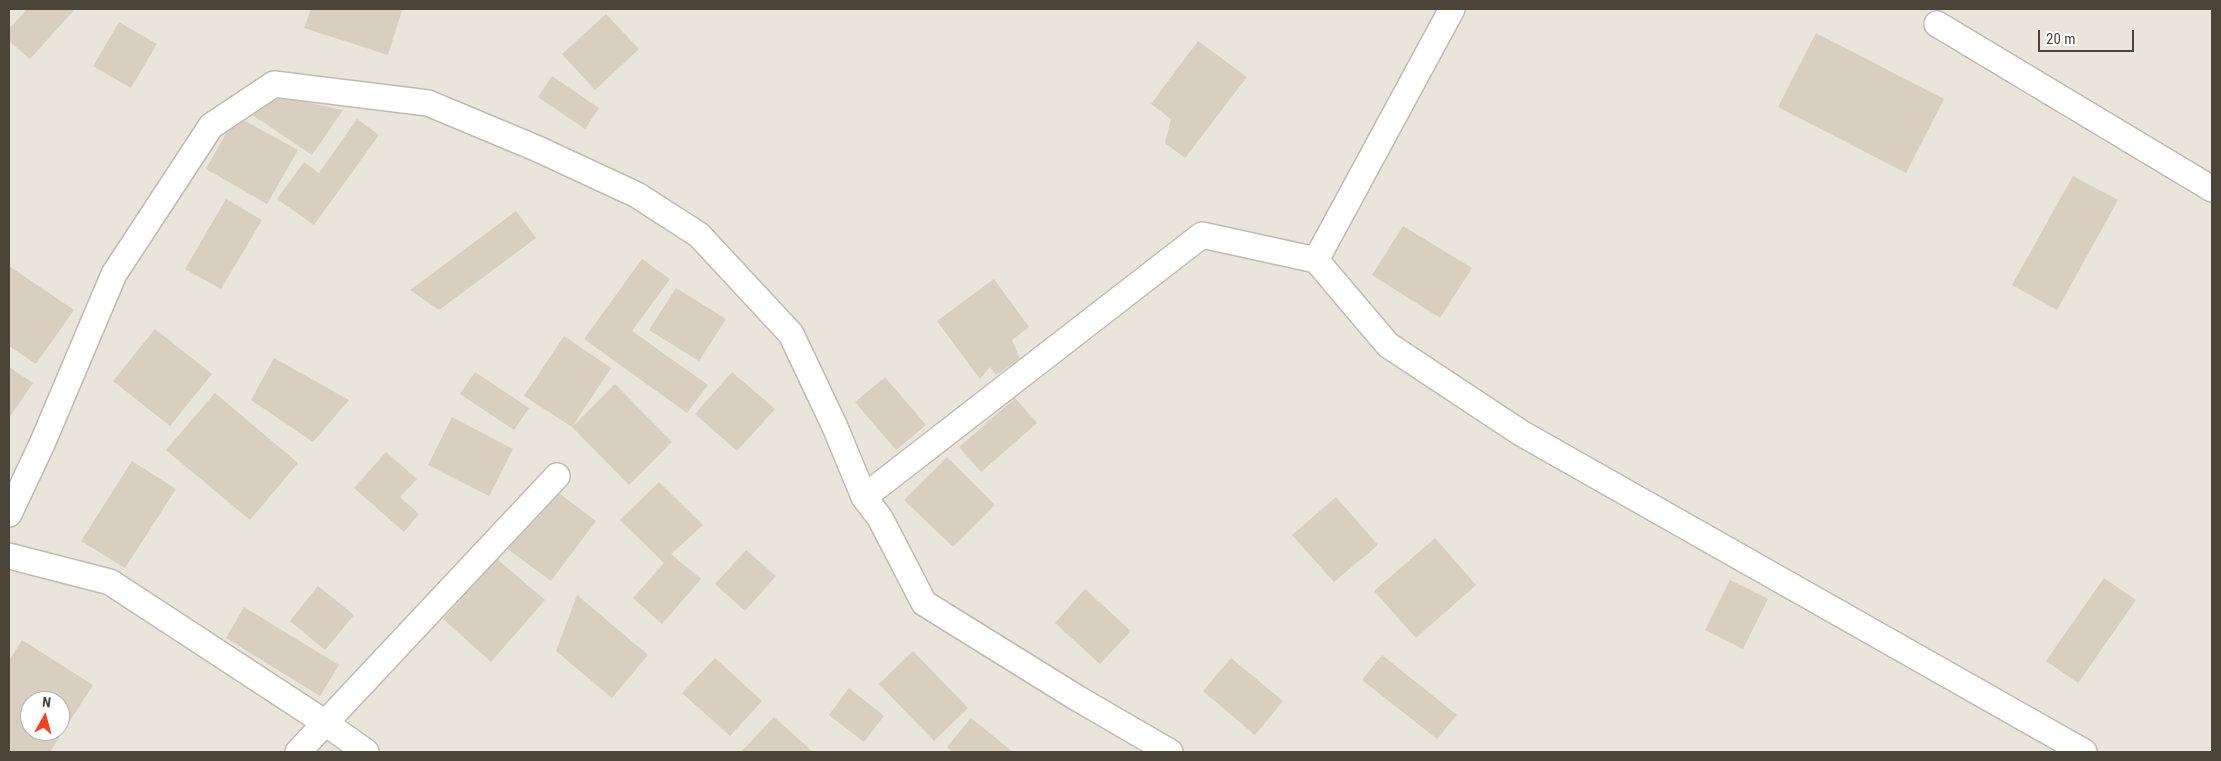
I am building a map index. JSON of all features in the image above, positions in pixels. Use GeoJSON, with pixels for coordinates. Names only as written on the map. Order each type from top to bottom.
{"type":"FeatureCollection","features":[{"type":"Feature","properties":{"kind":"street"},"geometry":{"type":"LineString","coordinates":[[1316,260],[1452,9]]}},
{"type":"Feature","properties":{"kind":"street"},"geometry":{"type":"LineString","coordinates":[[1937,24],[2212,189]]}},
{"type":"Feature","properties":{"kind":"street"},"geometry":{"type":"LineString","coordinates":[[9,514],[42,444],[114,274],[211,126],[274,84],[428,103],[638,195],[699,235],[791,334],[836,427],[864,497],[880,518],[924,603],[1077,698],[1170,752]]}},
{"type":"Feature","properties":{"kind":"street"},"geometry":{"type":"LineString","coordinates":[[864,497],[1202,235],[1316,260],[1388,345],[1521,433],[2084,752]]}},
{"type":"Feature","properties":{"kind":"street"},"geometry":{"type":"LineString","coordinates":[[298,752],[327,724],[556,476]]}},
{"type":"Feature","properties":{"kind":"street"},"geometry":{"type":"LineString","coordinates":[[9,556],[110,582],[327,724],[366,752]]}},
{"type":"Feature","properties":{"kind":"shaded area"},"geometry":{"type":"Polygon","coordinates":[[[9,9],[2212,9],[2212,752],[9,752],[9,9]]]}},
{"type":"Feature","properties":{"kind":"building"},"geometry":{"type":"Polygon","coordinates":[[[27,9],[75,9],[30,59],[9,41],[9,29],[27,9]]]}},
{"type":"Feature","properties":{"kind":"building"},"geometry":{"type":"Polygon","coordinates":[[[311,9],[402,10],[388,55],[304,28],[311,9]]]}},
{"type":"Feature","properties":{"kind":"building"},"geometry":{"type":"Polygon","coordinates":[[[606,14],[639,49],[595,90],[562,54],[606,14]]]}},
{"type":"Feature","properties":{"kind":"building"},"geometry":{"type":"Polygon","coordinates":[[[119,22],[157,44],[131,88],[93,66],[119,22]]]}},
{"type":"Feature","properties":{"kind":"building"},"geometry":{"type":"Polygon","coordinates":[[[1816,33],[1944,99],[1906,173],[1778,107],[1816,33]]]}},
{"type":"Feature","properties":{"kind":"building"},"geometry":{"type":"Polygon","coordinates":[[[1198,41],[1247,77],[1185,158],[1165,143],[1171,119],[1151,104],[1198,41]]]}},
{"type":"Feature","properties":{"kind":"building"},"geometry":{"type":"Polygon","coordinates":[[[552,76],[599,108],[585,129],[538,97],[552,76]]]}},
{"type":"Feature","properties":{"kind":"building"},"geometry":{"type":"Polygon","coordinates":[[[271,95],[343,110],[312,155],[248,112],[271,95]]]}},
{"type":"Feature","properties":{"kind":"building"},"geometry":{"type":"Polygon","coordinates":[[[236,116],[298,150],[267,204],[206,169],[236,116]]]}},
{"type":"Feature","properties":{"kind":"building"},"geometry":{"type":"Polygon","coordinates":[[[357,119],[379,135],[314,225],[277,199],[304,162],[319,173],[357,119]]]}},
{"type":"Feature","properties":{"kind":"building"},"geometry":{"type":"Polygon","coordinates":[[[2073,176],[2118,200],[2057,310],[2012,285],[2073,176]]]}},
{"type":"Feature","properties":{"kind":"building"},"geometry":{"type":"Polygon","coordinates":[[[226,199],[262,220],[221,289],[185,269],[226,199]]]}},
{"type":"Feature","properties":{"kind":"building"},"geometry":{"type":"Polygon","coordinates":[[[516,211],[536,238],[439,310],[410,290],[516,211]]]}},
{"type":"Feature","properties":{"kind":"building"},"geometry":{"type":"Polygon","coordinates":[[[1403,226],[1472,268],[1440,318],[1372,275],[1403,226]]]}},
{"type":"Feature","properties":{"kind":"building"},"geometry":{"type":"Polygon","coordinates":[[[642,259],[670,279],[632,331],[708,385],[687,413],[584,339],[642,259]]]}},
{"type":"Feature","properties":{"kind":"building"},"geometry":{"type":"Polygon","coordinates":[[[9,266],[74,310],[36,364],[9,346],[9,266]]]}},
{"type":"Feature","properties":{"kind":"building"},"geometry":{"type":"Polygon","coordinates":[[[994,279],[1029,327],[1012,340],[1020,359],[996,375],[990,367],[980,379],[937,321],[994,279]]]}},
{"type":"Feature","properties":{"kind":"building"},"geometry":{"type":"Polygon","coordinates":[[[676,288],[726,319],[699,361],[649,330],[676,288]]]}},
{"type":"Feature","properties":{"kind":"building"},"geometry":{"type":"Polygon","coordinates":[[[155,329],[212,374],[170,426],[113,381],[155,329]]]}},
{"type":"Feature","properties":{"kind":"building"},"geometry":{"type":"Polygon","coordinates":[[[564,336],[611,368],[572,427],[524,396],[564,336]]]}},
{"type":"Feature","properties":{"kind":"building"},"geometry":{"type":"Polygon","coordinates":[[[274,358],[349,400],[313,442],[251,400],[274,358]]]}},
{"type":"Feature","properties":{"kind":"building"},"geometry":{"type":"Polygon","coordinates":[[[9,367],[33,383],[9,418],[9,367]]]}},
{"type":"Feature","properties":{"kind":"building"},"geometry":{"type":"Polygon","coordinates":[[[475,372],[529,408],[514,430],[460,394],[475,372]]]}},
{"type":"Feature","properties":{"kind":"building"},"geometry":{"type":"Polygon","coordinates":[[[732,372],[775,409],[737,451],[695,414],[732,372]]]}},
{"type":"Feature","properties":{"kind":"building"},"geometry":{"type":"Polygon","coordinates":[[[885,377],[926,425],[896,450],[855,402],[885,377]]]}},
{"type":"Feature","properties":{"kind":"building"},"geometry":{"type":"Polygon","coordinates":[[[615,384],[672,442],[629,485],[572,427],[615,384]]]}},
{"type":"Feature","properties":{"kind":"building"},"geometry":{"type":"Polygon","coordinates":[[[215,393],[298,463],[250,520],[166,450],[215,393]]]}},
{"type":"Feature","properties":{"kind":"building"},"geometry":{"type":"Polygon","coordinates":[[[1015,398],[1037,423],[981,472],[959,447],[1015,398]]]}},
{"type":"Feature","properties":{"kind":"building"},"geometry":{"type":"Polygon","coordinates":[[[452,417],[513,449],[489,496],[428,465],[452,417]]]}},
{"type":"Feature","properties":{"kind":"building"},"geometry":{"type":"Polygon","coordinates":[[[386,452],[417,479],[400,497],[419,514],[404,532],[354,488],[386,452]]]}},
{"type":"Feature","properties":{"kind":"building"},"geometry":{"type":"Polygon","coordinates":[[[947,457],[995,505],[953,547],[904,500],[947,457]]]}},
{"type":"Feature","properties":{"kind":"building"},"geometry":{"type":"Polygon","coordinates":[[[132,461],[176,489],[125,568],[81,541],[132,461]]]}},
{"type":"Feature","properties":{"kind":"building"},"geometry":{"type":"Polygon","coordinates":[[[659,482],[703,525],[671,554],[701,579],[662,624],[633,598],[664,563],[620,520],[659,482]]]}},
{"type":"Feature","properties":{"kind":"building"},"geometry":{"type":"Polygon","coordinates":[[[552,488],[596,521],[551,581],[506,548],[552,488]]]}},
{"type":"Feature","properties":{"kind":"building"},"geometry":{"type":"Polygon","coordinates":[[[1336,497],[1378,545],[1334,582],[1292,535],[1336,497]]]}},
{"type":"Feature","properties":{"kind":"building"},"geometry":{"type":"Polygon","coordinates":[[[1435,538],[1476,585],[1416,638],[1374,591],[1435,538]]]}},
{"type":"Feature","properties":{"kind":"building"},"geometry":{"type":"Polygon","coordinates":[[[746,550],[776,576],[745,611],[715,584],[746,550]]]}},
{"type":"Feature","properties":{"kind":"building"},"geometry":{"type":"Polygon","coordinates":[[[497,559],[545,600],[491,662],[443,619],[497,559]]]}},
{"type":"Feature","properties":{"kind":"building"},"geometry":{"type":"Polygon","coordinates":[[[2104,578],[2136,600],[2078,683],[2046,661],[2104,578]]]}},
{"type":"Feature","properties":{"kind":"building"},"geometry":{"type":"Polygon","coordinates":[[[1730,580],[1768,599],[1743,649],[1705,630],[1730,580]]]}},
{"type":"Feature","properties":{"kind":"building"},"geometry":{"type":"Polygon","coordinates":[[[318,586],[354,615],[325,650],[290,621],[318,586]]]}},
{"type":"Feature","properties":{"kind":"building"},"geometry":{"type":"Polygon","coordinates":[[[1085,589],[1131,631],[1100,664],[1055,623],[1085,589]]]}},
{"type":"Feature","properties":{"kind":"building"},"geometry":{"type":"Polygon","coordinates":[[[577,595],[648,655],[612,698],[556,651],[577,595]]]}},
{"type":"Feature","properties":{"kind":"building"},"geometry":{"type":"Polygon","coordinates":[[[244,607],[339,665],[320,696],[226,638],[244,607]]]}},
{"type":"Feature","properties":{"kind":"building"},"geometry":{"type":"Polygon","coordinates":[[[22,640],[93,685],[70,721],[70,691],[20,691],[20,741],[57,741],[50,752],[9,752],[9,661],[22,640]]]}},
{"type":"Feature","properties":{"kind":"building"},"geometry":{"type":"Polygon","coordinates":[[[913,651],[968,708],[934,741],[879,684],[913,651]]]}},
{"type":"Feature","properties":{"kind":"building"},"geometry":{"type":"Polygon","coordinates":[[[1382,655],[1457,715],[1437,739],[1362,680],[1382,655]]]}},
{"type":"Feature","properties":{"kind":"building"},"geometry":{"type":"Polygon","coordinates":[[[715,658],[762,701],[730,736],[682,693],[715,658]]]}},
{"type":"Feature","properties":{"kind":"building"},"geometry":{"type":"Polygon","coordinates":[[[1231,658],[1283,701],[1255,735],[1203,691],[1231,658]]]}},
{"type":"Feature","properties":{"kind":"building"},"geometry":{"type":"Polygon","coordinates":[[[849,688],[884,716],[864,742],[829,715],[849,688]]]}},
{"type":"Feature","properties":{"kind":"building"},"geometry":{"type":"Polygon","coordinates":[[[774,717],[813,752],[741,752],[774,717]]]}},
{"type":"Feature","properties":{"kind":"building"},"geometry":{"type":"Polygon","coordinates":[[[971,718],[1013,752],[953,752],[947,747],[971,718]]]}}]}
